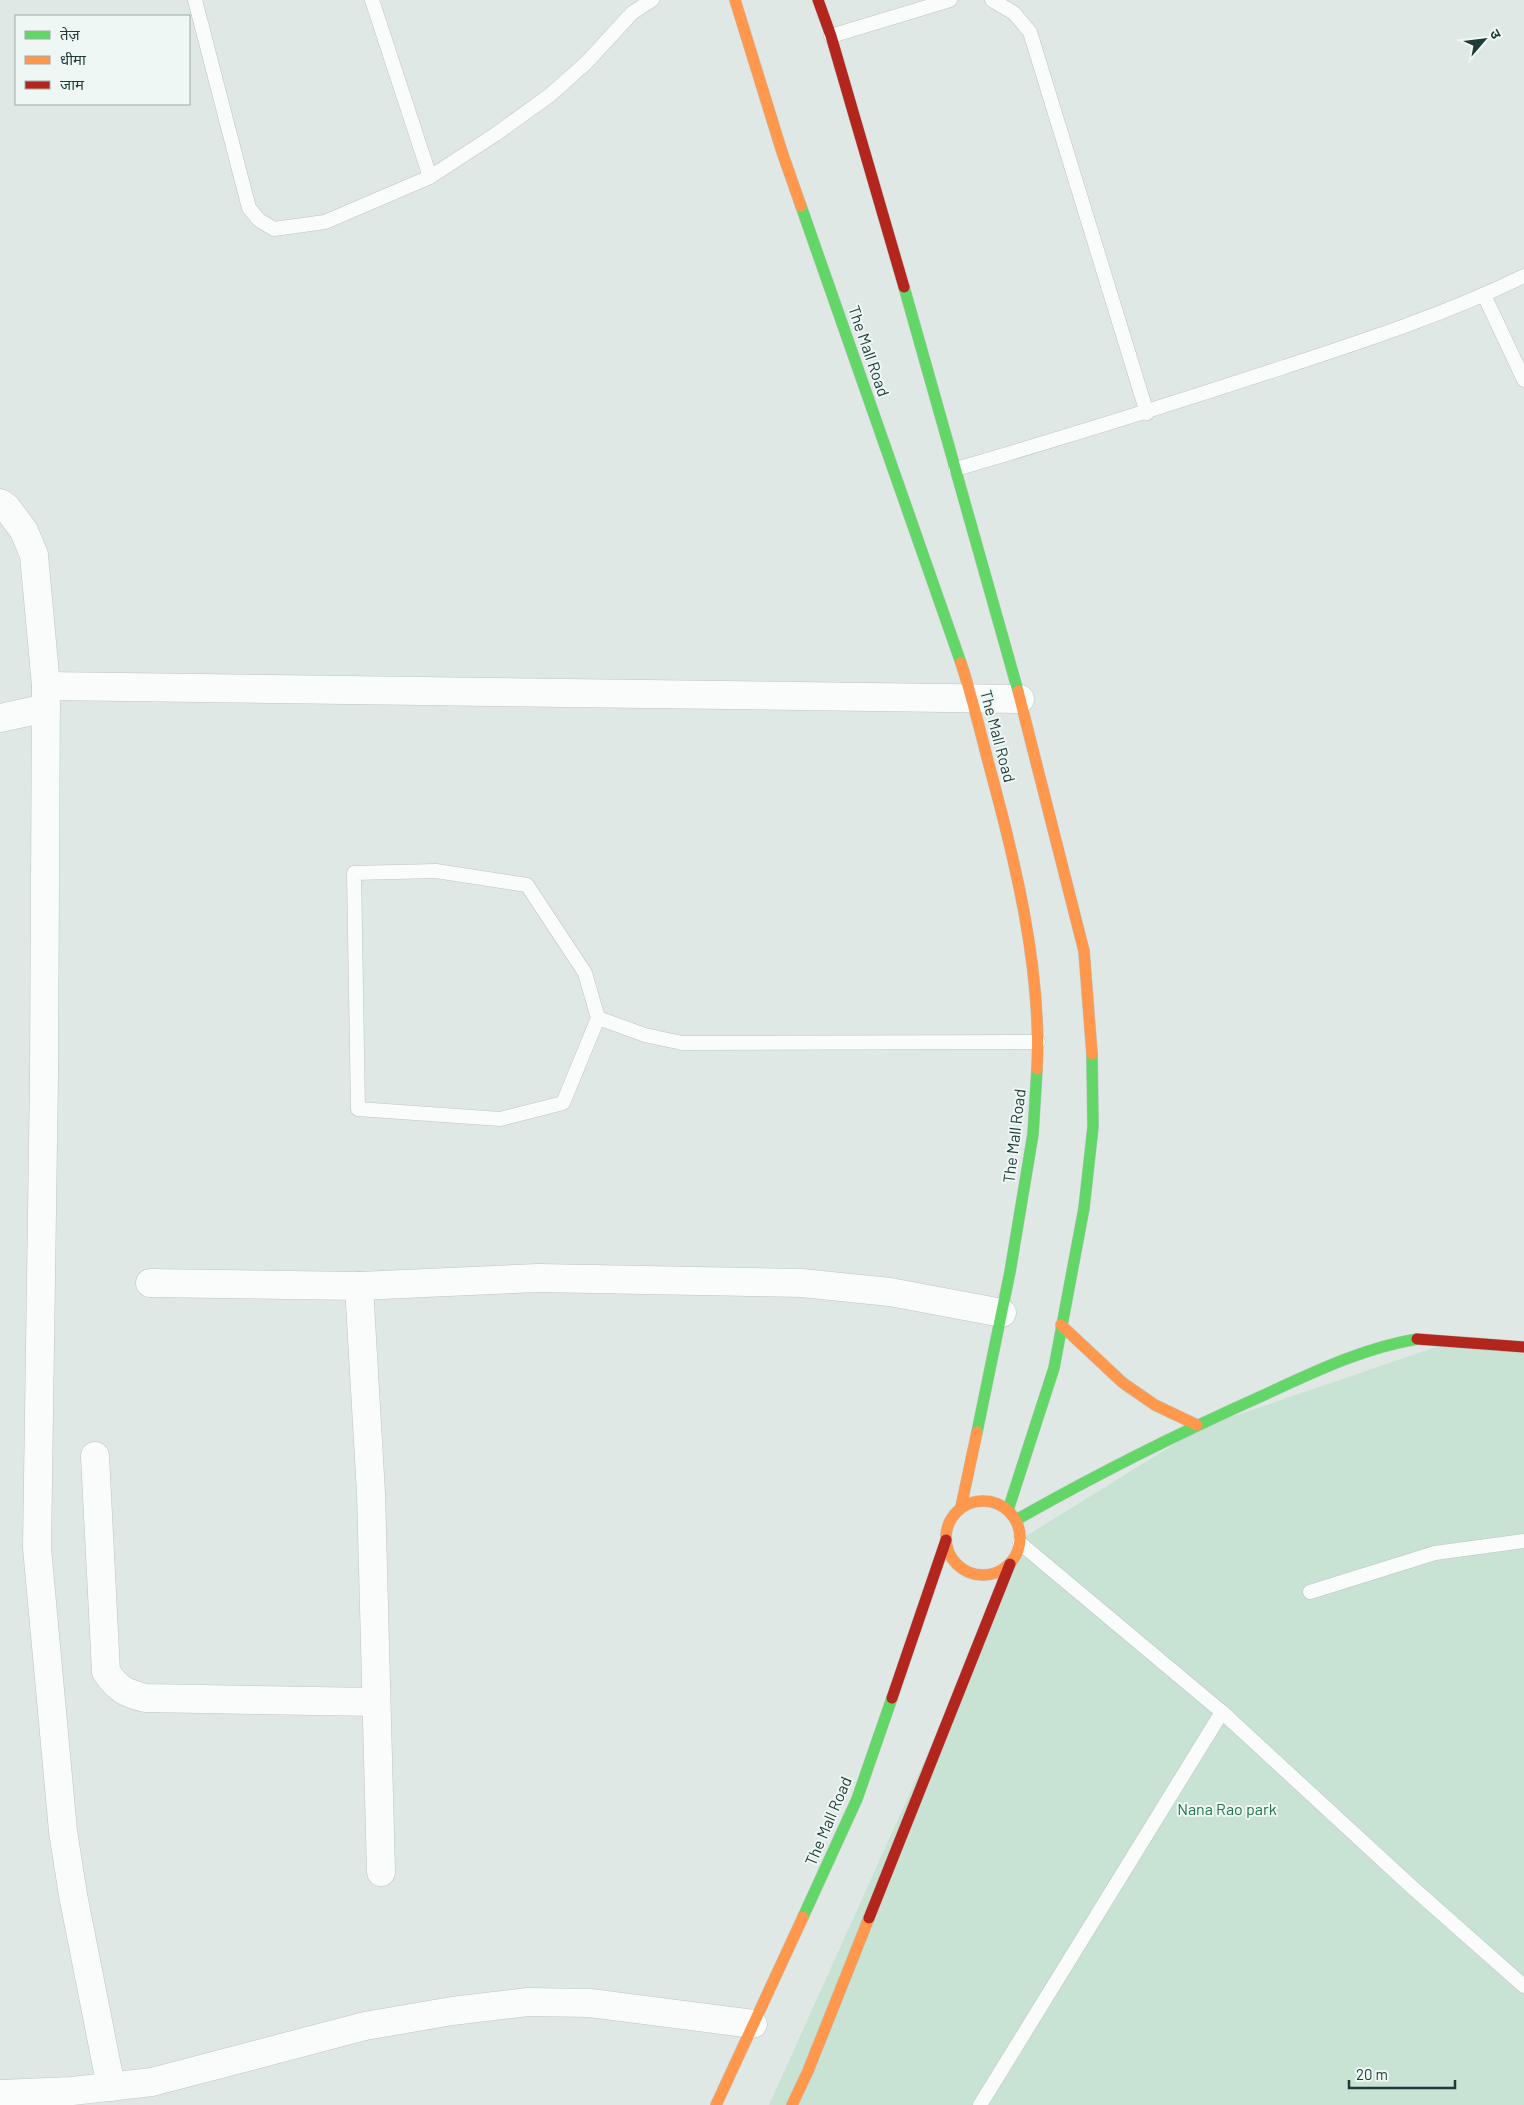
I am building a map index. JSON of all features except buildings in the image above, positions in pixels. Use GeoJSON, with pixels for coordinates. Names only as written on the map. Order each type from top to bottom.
{"type":"FeatureCollection","features":[{"type":"Feature","properties":{"kind":"main road","name":"The Mall Road"},"geometry":{"type":"LineString","coordinates":[[735,0],[782,152],[972,698],[1006,828],[1030,956],[1038,1042],[1033,1134],[1002,1313],[961,1507]]}},
{"type":"Feature","properties":{"kind":"main road","name":"The Mall Road"},"geometry":{"type":"LineString","coordinates":[[818,0],[832,36],[956,469],[1020,699],[1084,951],[1091,1028],[1093,1127],[1084,1208],[1054,1368],[1008,1510]]}},
{"type":"Feature","properties":{"kind":"main road"},"geometry":{"type":"LineString","coordinates":[[1061,1325],[1123,1384],[1155,1405],[1197,1425]]}},
{"type":"Feature","properties":{"kind":"main road"},"geometry":{"type":"LineString","coordinates":[[1016,1520],[1062,1493],[1197,1425],[1315,1372],[1365,1352],[1394,1343],[1420,1339],[1524,1347]]}},
{"type":"Feature","properties":{"kind":"main road"},"geometry":{"type":"LineString","coordinates":[[792,2105],[808,2071],[1010,1564],[1017,1555],[1020,1532],[1016,1520],[1008,1510],[998,1503],[986,1500],[973,1501],[961,1507],[950,1521],[946,1540],[949,1552],[955,1563],[965,1571],[977,1575],[989,1575],[1000,1571],[1010,1564]]}},
{"type":"Feature","properties":{"kind":"main road","name":"The Mall Road"},"geometry":{"type":"LineString","coordinates":[[716,2105],[856,1799],[946,1540]]}},
{"type":"Feature","properties":{"kind":"street"},"geometry":{"type":"LineString","coordinates":[[0,503],[7,508],[24,531],[34,555],[46,697],[44,1077],[37,1548],[63,1831],[73,1895],[111,2087]]}},
{"type":"Feature","properties":{"kind":"street"},"geometry":{"type":"LineString","coordinates":[[0,718],[46,697],[1020,699]]}},
{"type":"Feature","properties":{"kind":"street"},"geometry":{"type":"LineString","coordinates":[[150,1283],[359,1286],[538,1278],[802,1283],[890,1292],[1002,1313]]}},
{"type":"Feature","properties":{"kind":"street"},"geometry":{"type":"LineString","coordinates":[[359,1286],[371,1493],[381,1872]]}},
{"type":"Feature","properties":{"kind":"street"},"geometry":{"type":"LineString","coordinates":[[94,1456],[106,1672],[114,1683],[127,1694],[145,1698],[376,1702]]}},
{"type":"Feature","properties":{"kind":"street"},"geometry":{"type":"LineString","coordinates":[[0,2094],[111,2087],[153,2093],[365,2026],[452,2010],[528,2002],[590,2003],[753,2024]]}},
{"type":"Feature","properties":{"kind":"lane"},"geometry":{"type":"LineString","coordinates":[[195,0],[249,208],[259,220],[274,229],[325,222],[430,177],[550,96],[587,62],[630,6],[652,0]]}},
{"type":"Feature","properties":{"kind":"lane"},"geometry":{"type":"LineString","coordinates":[[372,0],[430,177]]}},
{"type":"Feature","properties":{"kind":"lane"},"geometry":{"type":"LineString","coordinates":[[832,36],[950,0]]}},
{"type":"Feature","properties":{"kind":"lane"},"geometry":{"type":"LineString","coordinates":[[992,0],[1014,13],[1030,32],[1147,412]]}},
{"type":"Feature","properties":{"kind":"lane"},"geometry":{"type":"LineString","coordinates":[[956,469],[1147,412],[1402,328],[1484,295],[1524,276]]}},
{"type":"Feature","properties":{"kind":"lane"},"geometry":{"type":"LineString","coordinates":[[1484,295],[1524,380]]}},
{"type":"Feature","properties":{"kind":"lane"},"geometry":{"type":"LineString","coordinates":[[436,871],[527,885],[585,972],[598,1018],[563,1103],[500,1118],[358,1109],[354,874],[436,871]]}},
{"type":"Feature","properties":{"kind":"lane"},"geometry":{"type":"LineString","coordinates":[[598,1018],[645,1035],[682,1043],[1038,1042]]}},
{"type":"Feature","properties":{"kind":"lane"},"geometry":{"type":"LineString","coordinates":[[1310,1592],[1435,1553],[1524,1541]]}},
{"type":"Feature","properties":{"kind":"lane"},"geometry":{"type":"LineString","coordinates":[[1020,1543],[1222,1712],[1413,1888],[1524,1986]]}},
{"type":"Feature","properties":{"kind":"lane"},"geometry":{"type":"LineString","coordinates":[[980,2105],[1222,1712]]}},
{"type":"Feature","properties":{"kind":"green space","name":"Nana Rao park"},"geometry":{"type":"Polygon","coordinates":[[[1442,1345],[1524,1352],[1524,2105],[769,2105],[1026,1536],[1202,1427],[1442,1345]]]}},
{"type":"Feature","properties":{"kind":"traffic: fast"},"geometry":{"type":"LineString","coordinates":[[801,206],[961,663]]}},
{"type":"Feature","properties":{"kind":"traffic: fast"},"geometry":{"type":"LineString","coordinates":[[904,287],[1018,691]]}},
{"type":"Feature","properties":{"kind":"traffic: fast"},"geometry":{"type":"LineString","coordinates":[[1008,1510],[1054,1368],[1084,1208],[1093,1127],[1092,1054]]}},
{"type":"Feature","properties":{"kind":"traffic: fast"},"geometry":{"type":"LineString","coordinates":[[977,1432],[1010,1272],[1033,1134],[1037,1069]]}},
{"type":"Feature","properties":{"kind":"traffic: fast"},"geometry":{"type":"LineString","coordinates":[[1016,1520],[1138,1455],[1301,1378],[1377,1348],[1417,1339]]}},
{"type":"Feature","properties":{"kind":"traffic: fast"},"geometry":{"type":"LineString","coordinates":[[803,1917],[857,1799],[892,1698]]}},
{"type":"Feature","properties":{"kind":"traffic: slow"},"geometry":{"type":"LineString","coordinates":[[735,0],[782,152],[801,206]]}},
{"type":"Feature","properties":{"kind":"traffic: slow"},"geometry":{"type":"LineString","coordinates":[[961,663],[1008,839],[1025,916],[1035,993],[1037,1069]]}},
{"type":"Feature","properties":{"kind":"traffic: slow"},"geometry":{"type":"LineString","coordinates":[[1018,691],[1084,951],[1092,1054]]}},
{"type":"Feature","properties":{"kind":"traffic: slow"},"geometry":{"type":"LineString","coordinates":[[1061,1325],[1123,1383],[1155,1405],[1197,1425]]}},
{"type":"Feature","properties":{"kind":"traffic: slow"},"geometry":{"type":"LineString","coordinates":[[961,1507],[977,1432]]}},
{"type":"Feature","properties":{"kind":"traffic: slow"},"geometry":{"type":"LineString","coordinates":[[983,1501],[1004,1507],[1014,1517],[1020,1538],[1014,1559],[1004,1569],[983,1575],[962,1569],[952,1559],[946,1538],[952,1517],[962,1507],[983,1501]]}},
{"type":"Feature","properties":{"kind":"traffic: slow"},"geometry":{"type":"LineString","coordinates":[[716,2105],[803,1917]]}},
{"type":"Feature","properties":{"kind":"traffic: slow"},"geometry":{"type":"LineString","coordinates":[[792,2105],[808,2071],[869,1918]]}},
{"type":"Feature","properties":{"kind":"traffic: jam"},"geometry":{"type":"LineString","coordinates":[[818,0],[831,36],[904,287]]}},
{"type":"Feature","properties":{"kind":"traffic: jam"},"geometry":{"type":"LineString","coordinates":[[1417,1339],[1524,1347]]}},
{"type":"Feature","properties":{"kind":"traffic: jam"},"geometry":{"type":"LineString","coordinates":[[892,1698],[946,1540]]}},
{"type":"Feature","properties":{"kind":"traffic: jam"},"geometry":{"type":"LineString","coordinates":[[869,1918],[1010,1564]]}}]}
